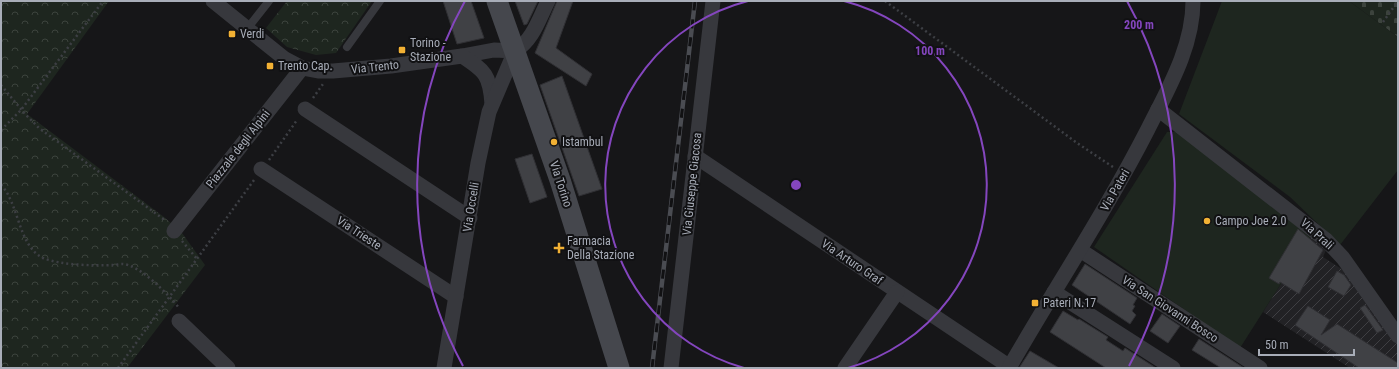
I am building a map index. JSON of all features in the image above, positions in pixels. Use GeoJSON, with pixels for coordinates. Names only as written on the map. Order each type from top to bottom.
{"type":"FeatureCollection","features":[{"type":"Feature","properties":{"kind":"main road","name":"Via Torino"},"geometry":{"type":"LineString","coordinates":[[497,1],[560,180],[619,368]]}},
{"type":"Feature","properties":{"kind":"street","name":"Via Trento"},"geometry":{"type":"LineString","coordinates":[[213,1],[277,54],[302,68],[318,71],[391,66],[494,50],[515,51]]}},
{"type":"Feature","properties":{"kind":"street"},"geometry":{"type":"LineString","coordinates":[[515,51],[524,46],[532,34],[548,1]]}},
{"type":"Feature","properties":{"kind":"street","name":"Via Giuseppe Giacosa"},"geometry":{"type":"LineString","coordinates":[[671,368],[713,1]]}},
{"type":"Feature","properties":{"kind":"street","name":"Via Pateri"},"geometry":{"type":"LineString","coordinates":[[1009,367],[1124,175],[1158,109],[1176,72],[1188,38],[1193,11],[1193,1]]}},
{"type":"Feature","properties":{"kind":"street","name":"Via Occelli"},"geometry":{"type":"LineString","coordinates":[[444,368],[478,163],[489,112],[515,51]]}},
{"type":"Feature","properties":{"kind":"street"},"geometry":{"type":"LineString","coordinates":[[462,56],[480,68],[489,80],[492,104]]}},
{"type":"Feature","properties":{"kind":"street","name":"Piazzale degli Alpini"},"geometry":{"type":"LineString","coordinates":[[174,231],[302,68]]}},
{"type":"Feature","properties":{"kind":"street","name":"Via Prali"},"geometry":{"type":"LineString","coordinates":[[1158,109],[1326,240],[1343,258],[1398,336]]}},
{"type":"Feature","properties":{"kind":"street"},"geometry":{"type":"LineString","coordinates":[[305,110],[470,218]]}},
{"type":"Feature","properties":{"kind":"street","name":"Via Arturo Graf"},"geometry":{"type":"LineString","coordinates":[[695,156],[1009,367]]}},
{"type":"Feature","properties":{"kind":"street","name":"Via Trieste"},"geometry":{"type":"LineString","coordinates":[[262,169],[456,297]]}},
{"type":"Feature","properties":{"kind":"street","name":"Via San Giovanni Bosco"},"geometry":{"type":"LineString","coordinates":[[1080,250],[1260,368]]}},
{"type":"Feature","properties":{"kind":"street"},"geometry":{"type":"LineString","coordinates":[[845,368],[897,292]]}},
{"type":"Feature","properties":{"kind":"street"},"geometry":{"type":"LineString","coordinates":[[1054,292],[1173,368]]}},
{"type":"Feature","properties":{"kind":"street"},"geometry":{"type":"LineString","coordinates":[[179,321],[228,368]]}},
{"type":"Feature","properties":{"kind":"lane"},"geometry":{"type":"LineString","coordinates":[[247,29],[269,1]]}},
{"type":"Feature","properties":{"kind":"lane"},"geometry":{"type":"LineString","coordinates":[[347,47],[380,1]]}},
{"type":"Feature","properties":{"kind":"path"},"geometry":{"type":"LineString","coordinates":[[1,130],[21,110],[103,1]]}},
{"type":"Feature","properties":{"kind":"path"},"geometry":{"type":"LineString","coordinates":[[886,1],[1077,143],[1124,175]]}},
{"type":"Feature","properties":{"kind":"path"},"geometry":{"type":"LineString","coordinates":[[1383,22],[1398,1]]}},
{"type":"Feature","properties":{"kind":"path"},"geometry":{"type":"LineString","coordinates":[[118,368],[332,71]]}},
{"type":"Feature","properties":{"kind":"path"},"geometry":{"type":"LineString","coordinates":[[1,85],[21,110],[39,128],[164,218]]}},
{"type":"Feature","properties":{"kind":"path"},"geometry":{"type":"LineString","coordinates":[[1,185],[12,204],[29,245],[35,252],[43,258],[86,266],[122,264],[132,266],[170,297],[179,308],[179,321]]}},
{"type":"Feature","properties":{"kind":"shaded area"},"geometry":{"type":"Polygon","coordinates":[[[1312,235],[1326,250],[1323,257],[1351,275],[1398,344],[1398,368],[1350,368],[1263,312],[1312,235]]]}},
{"type":"Feature","properties":{"kind":"green space"},"geometry":{"type":"Polygon","coordinates":[[[1,1],[109,1],[27,114],[164,217],[182,233],[205,265],[127,368],[1,368],[1,1]]]}},
{"type":"Feature","properties":{"kind":"green space"},"geometry":{"type":"Polygon","coordinates":[[[287,1],[372,1],[336,53],[316,55],[287,47],[266,28],[287,1]]]}},
{"type":"Feature","properties":{"kind":"green space"},"geometry":{"type":"Polygon","coordinates":[[[1222,1],[1349,1],[1398,37],[1398,170],[1340,245],[1290,197],[1179,114],[1222,1]]]}},
{"type":"Feature","properties":{"kind":"green space"},"geometry":{"type":"Polygon","coordinates":[[[1349,1],[1398,1],[1398,37],[1349,1]]]}},
{"type":"Feature","properties":{"kind":"green space","name":"Campo Joe 2.0"},"geometry":{"type":"Polygon","coordinates":[[[1167,132],[1177,132],[1312,235],[1240,348],[1094,247],[1167,132]]]}},
{"type":"Feature","properties":{"kind":"building"},"geometry":{"type":"Polygon","coordinates":[[[443,1],[471,1],[484,38],[457,44],[443,1]]]}},
{"type":"Feature","properties":{"kind":"building"},"geometry":{"type":"Polygon","coordinates":[[[515,1],[538,1],[527,24],[524,25],[515,1]]]}},
{"type":"Feature","properties":{"kind":"building"},"geometry":{"type":"Polygon","coordinates":[[[557,1],[573,1],[556,48],[592,74],[586,86],[535,53],[557,1]]]}},
{"type":"Feature","properties":{"kind":"building"},"geometry":{"type":"Polygon","coordinates":[[[562,76],[602,189],[579,196],[540,85],[562,76]]]}},
{"type":"Feature","properties":{"kind":"building"},"geometry":{"type":"Polygon","coordinates":[[[532,154],[547,197],[530,203],[515,159],[532,154]]]}},
{"type":"Feature","properties":{"kind":"building"},"geometry":{"type":"Polygon","coordinates":[[[1298,229],[1323,250],[1299,294],[1280,282],[1279,284],[1269,278],[1298,229]]]}},
{"type":"Feature","properties":{"kind":"building"},"geometry":{"type":"Polygon","coordinates":[[[1085,264],[1137,298],[1133,305],[1135,306],[1132,311],[1136,315],[1130,324],[1072,285],[1085,264]]]}},
{"type":"Feature","properties":{"kind":"building"},"geometry":{"type":"Polygon","coordinates":[[[1337,271],[1344,275],[1351,285],[1344,296],[1328,287],[1337,271]]]}},
{"type":"Feature","properties":{"kind":"building"},"geometry":{"type":"Polygon","coordinates":[[[1365,305],[1383,330],[1377,333],[1360,308],[1365,305]]]}},
{"type":"Feature","properties":{"kind":"building"},"geometry":{"type":"Polygon","coordinates":[[[1308,306],[1330,320],[1321,335],[1337,324],[1398,363],[1398,368],[1359,368],[1295,325],[1308,306]]]}},
{"type":"Feature","properties":{"kind":"building"},"geometry":{"type":"Polygon","coordinates":[[[1063,311],[1108,337],[1106,340],[1123,351],[1125,348],[1156,368],[1106,368],[1050,332],[1063,311]]]}},
{"type":"Feature","properties":{"kind":"building"},"geometry":{"type":"Polygon","coordinates":[[[1162,314],[1180,326],[1168,343],[1150,331],[1162,314]]]}},
{"type":"Feature","properties":{"kind":"building"},"geometry":{"type":"Polygon","coordinates":[[[1199,339],[1244,368],[1221,368],[1192,350],[1199,339]]]}},
{"type":"Feature","properties":{"kind":"building"},"geometry":{"type":"Polygon","coordinates":[[[1030,351],[1059,368],[1019,368],[1030,351]]]}},
{"type":"Feature","properties":{"kind":"railway"},"geometry":{"type":"LineString","coordinates":[[652,368],[695,1]]}},
{"type":"Feature","properties":{"kind":"place","name":"Verdi"},"geometry":{"type":"Point","coordinates":[232,34]}},
{"type":"Feature","properties":{"kind":"place","name":"Torino - Stazione"},"geometry":{"type":"Point","coordinates":[402,50]}},
{"type":"Feature","properties":{"kind":"place","name":"Trento Cap."},"geometry":{"type":"Point","coordinates":[270,66]}},
{"type":"Feature","properties":{"kind":"place","name":"Istambul"},"geometry":{"type":"Point","coordinates":[554,142]}},
{"type":"Feature","properties":{"kind":"place","name":"Campo Joe 2.0"},"geometry":{"type":"Point","coordinates":[1207,221]}},
{"type":"Feature","properties":{"kind":"place","name":"Farmacia Della Stazione"},"geometry":{"type":"Point","coordinates":[559,248]}},
{"type":"Feature","properties":{"kind":"place","name":"Pateri N.17"},"geometry":{"type":"Point","coordinates":[1035,303]}}]}
